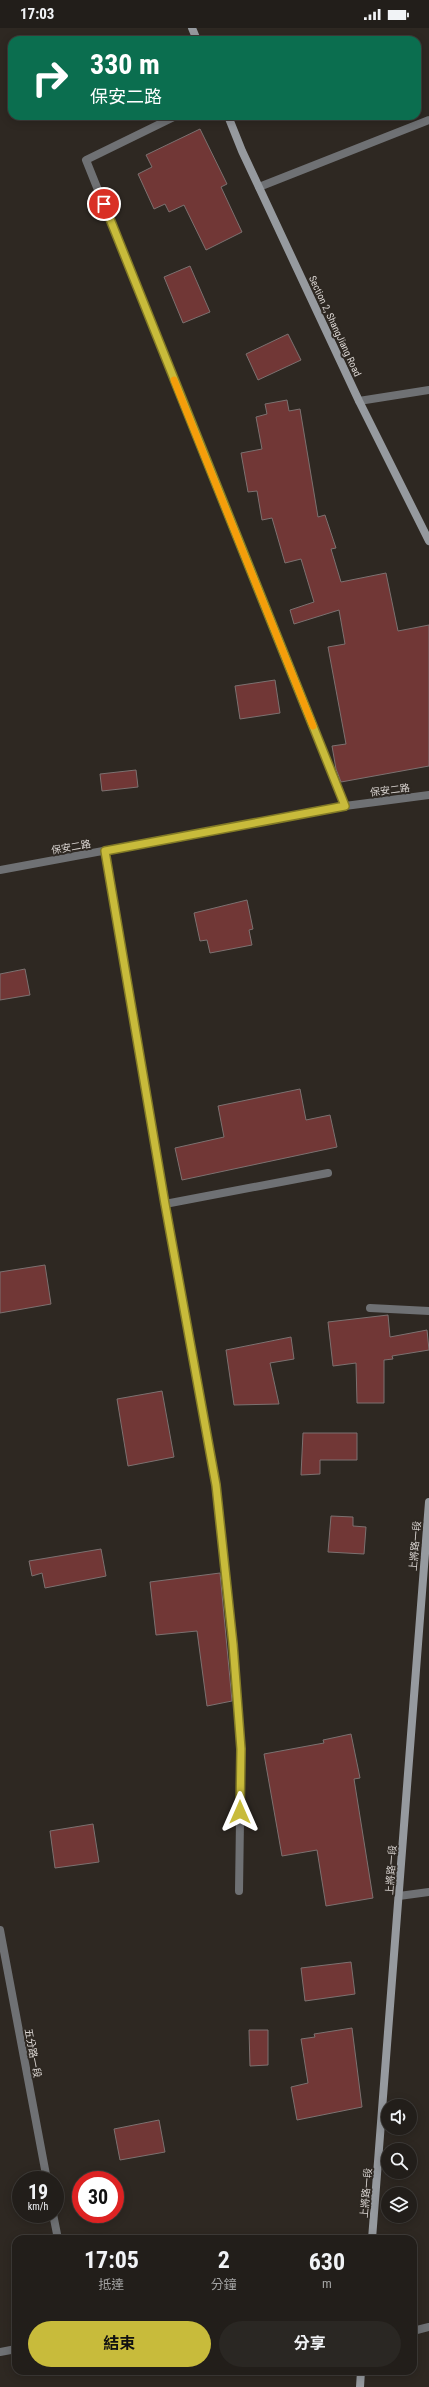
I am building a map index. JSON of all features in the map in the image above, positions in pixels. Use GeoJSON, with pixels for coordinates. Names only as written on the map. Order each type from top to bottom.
{"type":"FeatureCollection","features":[{"type":"Feature","properties":{"kind":"main road","name":"Section 2, ShangJiang Road"},"geometry":{"type":"LineString","coordinates":[[230,120],[258,187],[359,401],[429,541]]}},
{"type":"Feature","properties":{"kind":"main road","name":"上將路一段"},"geometry":{"type":"LineString","coordinates":[[372,2235],[427,1559],[429,1502]]}},
{"type":"Feature","properties":{"kind":"main road"},"geometry":{"type":"LineString","coordinates":[[360,2387],[361,2375]]}},
{"type":"Feature","properties":{"kind":"street"},"geometry":{"type":"LineString","coordinates":[[168,120],[86,160],[345,806]]}},
{"type":"Feature","properties":{"kind":"street"},"geometry":{"type":"LineString","coordinates":[[258,187],[429,120]]}},
{"type":"Feature","properties":{"kind":"street"},"geometry":{"type":"LineString","coordinates":[[359,401],[429,390]]}},
{"type":"Feature","properties":{"kind":"street","name":"保安二路"},"geometry":{"type":"LineString","coordinates":[[0,870],[345,806],[429,795]]}},
{"type":"Feature","properties":{"kind":"street"},"geometry":{"type":"LineString","coordinates":[[105,851],[165,1204],[216,1485],[232,1628],[241,1749],[239,1891]]}},
{"type":"Feature","properties":{"kind":"street"},"geometry":{"type":"LineString","coordinates":[[165,1204],[328,1173]]}},
{"type":"Feature","properties":{"kind":"street"},"geometry":{"type":"LineString","coordinates":[[370,1308],[429,1311]]}},
{"type":"Feature","properties":{"kind":"street"},"geometry":{"type":"LineString","coordinates":[[399,1896],[429,1892]]}},
{"type":"Feature","properties":{"kind":"street","name":"五分路一段"},"geometry":{"type":"LineString","coordinates":[[0,1930],[45,2171]]}},
{"type":"Feature","properties":{"kind":"street"},"geometry":{"type":"LineString","coordinates":[[55,2223],[57,2235]]}},
{"type":"Feature","properties":{"kind":"street"},"geometry":{"type":"LineString","coordinates":[[417,2330],[429,2327]]}},
{"type":"Feature","properties":{"kind":"street"},"geometry":{"type":"LineString","coordinates":[[0,2352],[12,2350]]}},
{"type":"Feature","properties":{"kind":"building"},"geometry":{"type":"Polygon","coordinates":[[[200,129],[227,184],[221,187],[242,232],[206,250],[184,205],[169,212],[165,204],[154,209],[138,174],[152,167],[146,155],[200,129]]]}},
{"type":"Feature","properties":{"kind":"building"},"geometry":{"type":"Polygon","coordinates":[[[190,266],[210,312],[183,323],[164,277],[190,266]]]}},
{"type":"Feature","properties":{"kind":"building"},"geometry":{"type":"Polygon","coordinates":[[[288,334],[301,360],[258,380],[246,354],[288,334]]]}},
{"type":"Feature","properties":{"kind":"building"},"geometry":{"type":"Polygon","coordinates":[[[287,400],[289,411],[300,409],[318,517],[325,515],[336,548],[331,549],[341,582],[386,573],[398,631],[429,625],[429,766],[341,782],[336,769],[332,746],[346,744],[328,647],[345,644],[339,610],[294,624],[290,610],[314,602],[301,559],[285,563],[272,518],[262,520],[257,491],[248,492],[241,453],[262,449],[256,417],[267,414],[265,404],[287,400]]]}},
{"type":"Feature","properties":{"kind":"building"},"geometry":{"type":"Polygon","coordinates":[[[275,680],[280,713],[240,719],[235,686],[275,680]]]}},
{"type":"Feature","properties":{"kind":"building"},"geometry":{"type":"Polygon","coordinates":[[[136,770],[138,787],[102,791],[100,774],[136,770]]]}},
{"type":"Feature","properties":{"kind":"building"},"geometry":{"type":"Polygon","coordinates":[[[247,900],[253,929],[249,930],[252,945],[210,953],[207,940],[200,941],[194,913],[247,900]]]}},
{"type":"Feature","properties":{"kind":"building"},"geometry":{"type":"Polygon","coordinates":[[[25,969],[30,995],[0,1000],[0,974],[25,969]]]}},
{"type":"Feature","properties":{"kind":"building"},"geometry":{"type":"Polygon","coordinates":[[[300,1089],[306,1120],[330,1115],[337,1147],[182,1180],[175,1148],[224,1137],[218,1106],[300,1089]]]}},
{"type":"Feature","properties":{"kind":"building"},"geometry":{"type":"Polygon","coordinates":[[[45,1265],[51,1304],[0,1313],[0,1272],[45,1265]]]}},
{"type":"Feature","properties":{"kind":"building"},"geometry":{"type":"Polygon","coordinates":[[[388,1315],[390,1337],[427,1330],[429,1350],[392,1356],[393,1359],[384,1360],[384,1403],[357,1403],[356,1363],[333,1366],[328,1322],[388,1315]]]}},
{"type":"Feature","properties":{"kind":"building"},"geometry":{"type":"Polygon","coordinates":[[[291,1337],[294,1359],[270,1363],[279,1404],[234,1405],[226,1350],[291,1337]]]}},
{"type":"Feature","properties":{"kind":"building"},"geometry":{"type":"Polygon","coordinates":[[[162,1391],[174,1457],[128,1466],[117,1399],[162,1391]]]}},
{"type":"Feature","properties":{"kind":"building"},"geometry":{"type":"Polygon","coordinates":[[[303,1433],[357,1433],[357,1460],[320,1460],[320,1474],[301,1475],[303,1433]]]}},
{"type":"Feature","properties":{"kind":"building"},"geometry":{"type":"Polygon","coordinates":[[[331,1516],[353,1517],[353,1526],[366,1527],[364,1554],[328,1552],[331,1516]]]}},
{"type":"Feature","properties":{"kind":"building"},"geometry":{"type":"Polygon","coordinates":[[[101,1549],[106,1576],[45,1588],[42,1573],[32,1576],[29,1561],[101,1549]]]}},
{"type":"Feature","properties":{"kind":"building"},"geometry":{"type":"Polygon","coordinates":[[[220,1573],[232,1701],[207,1706],[197,1631],[156,1635],[150,1582],[220,1573]]]}},
{"type":"Feature","properties":{"kind":"building"},"geometry":{"type":"Polygon","coordinates":[[[351,1734],[360,1778],[354,1779],[373,1898],[326,1906],[317,1850],[282,1856],[264,1754],[324,1743],[323,1740],[351,1734]]]}},
{"type":"Feature","properties":{"kind":"building"},"geometry":{"type":"Polygon","coordinates":[[[93,1824],[99,1862],[55,1868],[50,1831],[93,1824]]]}},
{"type":"Feature","properties":{"kind":"building"},"geometry":{"type":"Polygon","coordinates":[[[351,1962],[355,1994],[305,2001],[301,1968],[351,1962]]]}},
{"type":"Feature","properties":{"kind":"building"},"geometry":{"type":"Polygon","coordinates":[[[352,2028],[362,2107],[297,2120],[291,2087],[308,2083],[301,2039],[315,2037],[314,2034],[352,2028]]]}},
{"type":"Feature","properties":{"kind":"building"},"geometry":{"type":"Polygon","coordinates":[[[249,2030],[268,2030],[268,2065],[250,2066],[249,2030]]]}},
{"type":"Feature","properties":{"kind":"building"},"geometry":{"type":"Polygon","coordinates":[[[159,2120],[165,2152],[120,2160],[114,2129],[159,2120]]]}},
{"type":"Feature","properties":{"kind":"slow traffic"},"geometry":{"type":"LineString","coordinates":[[174,380],[313,726]]}},
{"type":"Feature","properties":{"kind":"route"},"geometry":{"type":"LineString","coordinates":[[104,204],[345,806],[105,851],[165,1204],[216,1485],[233,1644],[241,1749],[240,1812]]}}]}
